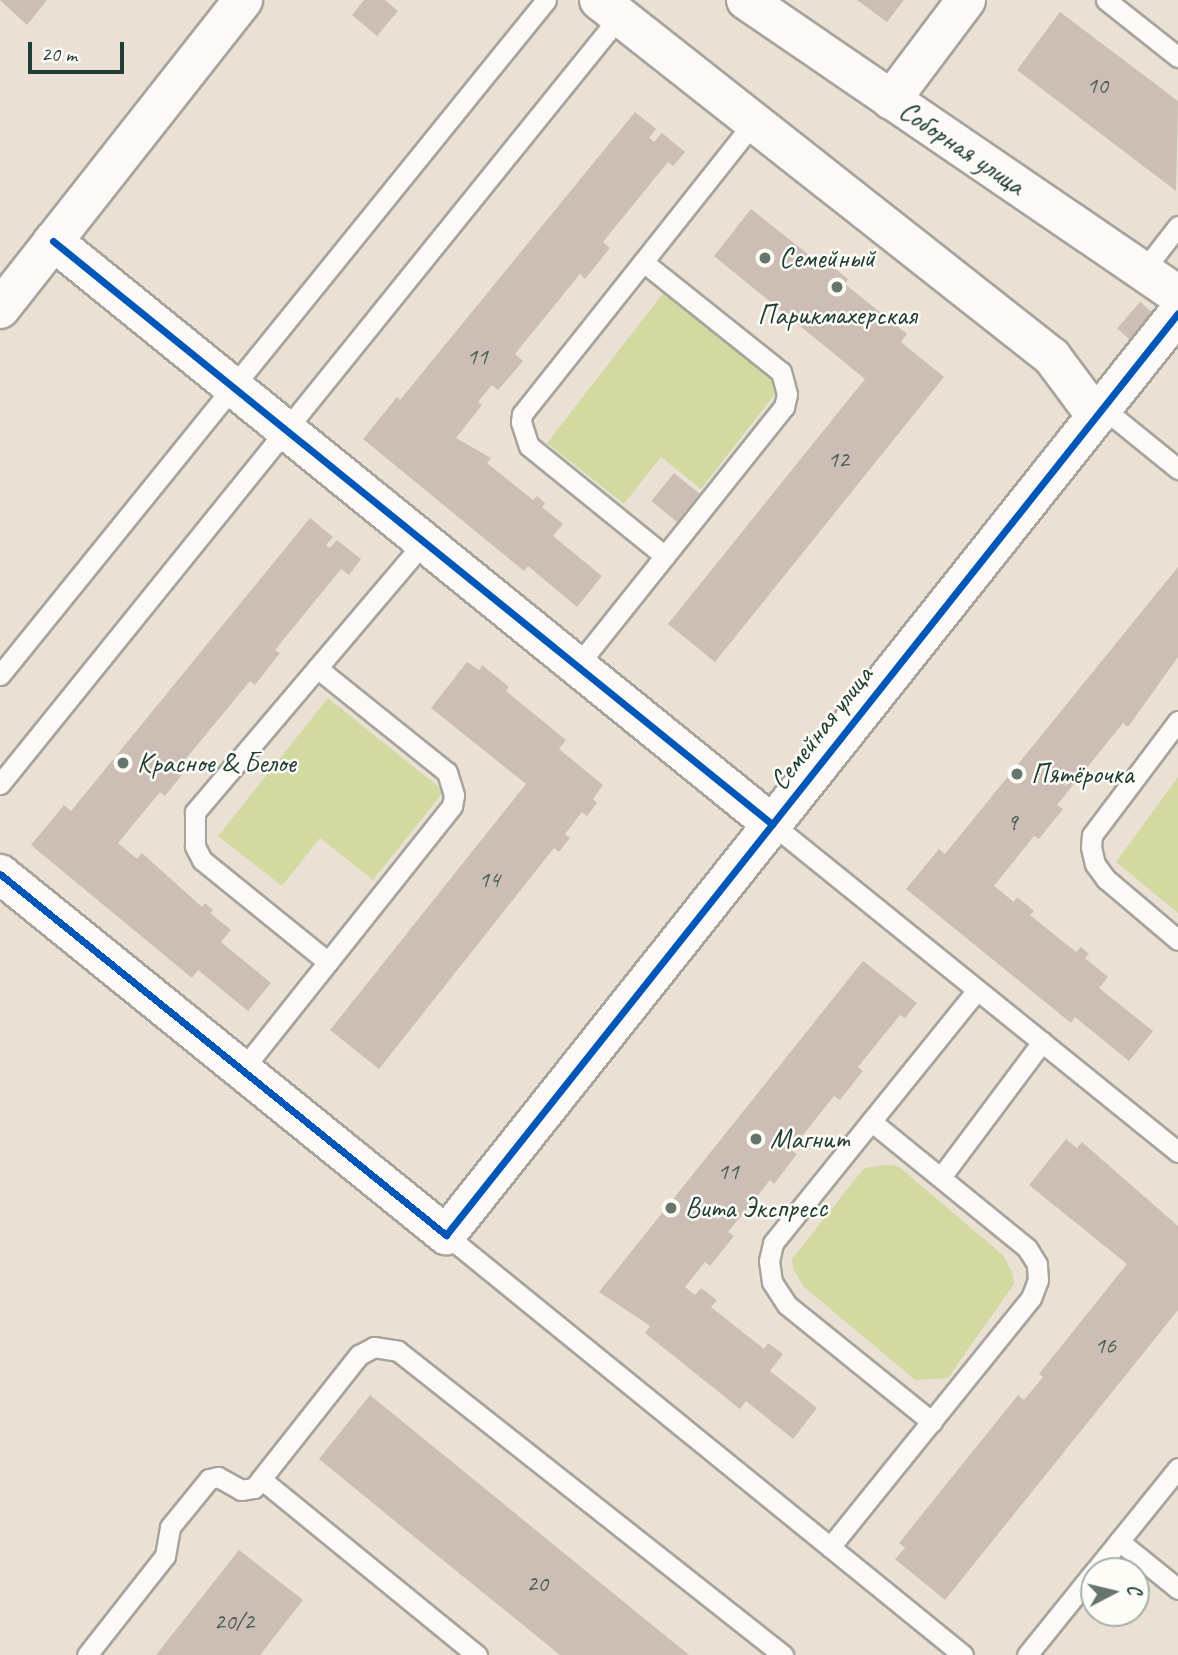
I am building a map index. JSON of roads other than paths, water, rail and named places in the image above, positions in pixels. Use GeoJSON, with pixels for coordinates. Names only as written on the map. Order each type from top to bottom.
{"type":"FeatureCollection","features":[{"type":"Feature","properties":{"kind":"street"},"geometry":{"type":"LineString","coordinates":[[0,309],[243,0]]}},
{"type":"Feature","properties":{"kind":"street","name":"Соборная улица"},"geometry":{"type":"LineString","coordinates":[[746,0],[1178,295]]}},
{"type":"Feature","properties":{"kind":"street"},"geometry":{"type":"LineString","coordinates":[[891,100],[966,0]]}},
{"type":"Feature","properties":{"kind":"street"},"geometry":{"type":"LineString","coordinates":[[609,8],[1052,357],[1099,412]]}},
{"type":"Feature","properties":{"kind":"street"},"geometry":{"type":"LineString","coordinates":[[53,241],[772,824]]}},
{"type":"Feature","properties":{"kind":"street","name":"Семейная улица"},"geometry":{"type":"LineString","coordinates":[[446,1235],[1178,313]]}},
{"type":"Feature","properties":{"kind":"street"},"geometry":{"type":"LineString","coordinates":[[0,874],[446,1235]]}},
{"type":"Feature","properties":{"kind":"lane"},"geometry":{"type":"LineString","coordinates":[[0,675],[546,0]]}},
{"type":"Feature","properties":{"kind":"lane"},"geometry":{"type":"LineString","coordinates":[[1106,0],[1178,57]]}},
{"type":"Feature","properties":{"kind":"lane"},"geometry":{"type":"LineString","coordinates":[[0,784],[286,429],[609,8]]}},
{"type":"Feature","properties":{"kind":"lane"},"geometry":{"type":"LineString","coordinates":[[665,555],[529,446],[522,414],[754,122]]}},
{"type":"Feature","properties":{"kind":"lane"},"geometry":{"type":"LineString","coordinates":[[1143,271],[1178,226]]}},
{"type":"Feature","properties":{"kind":"lane"},"geometry":{"type":"LineString","coordinates":[[577,666],[784,407],[787,394],[780,372],[643,262]]}},
{"type":"Feature","properties":{"kind":"lane"},"geometry":{"type":"LineString","coordinates":[[1099,412],[1178,469]]}},
{"type":"Feature","properties":{"kind":"lane"},"geometry":{"type":"LineString","coordinates":[[328,962],[202,860],[193,825],[195,812],[424,542]]}},
{"type":"Feature","properties":{"kind":"lane"},"geometry":{"type":"LineString","coordinates":[[242,1070],[452,807],[454,795],[447,772],[317,668]]}},
{"type":"Feature","properties":{"kind":"lane"},"geometry":{"type":"LineString","coordinates":[[1178,721],[1092,835],[1091,847],[1095,864],[1106,878],[1178,940]]}},
{"type":"Feature","properties":{"kind":"lane"},"geometry":{"type":"LineString","coordinates":[[772,824],[1177,1150]]}},
{"type":"Feature","properties":{"kind":"lane"},"geometry":{"type":"LineString","coordinates":[[932,1422],[787,1305],[772,1282],[773,1243],[977,990]]}},
{"type":"Feature","properties":{"kind":"lane"},"geometry":{"type":"LineString","coordinates":[[941,1177],[1042,1042]]}},
{"type":"Feature","properties":{"kind":"lane"},"geometry":{"type":"LineString","coordinates":[[830,1547],[1031,1298],[1038,1280],[1037,1265],[1027,1248],[871,1121]]}},
{"type":"Feature","properties":{"kind":"lane"},"geometry":{"type":"LineString","coordinates":[[446,1235],[963,1655]]}},
{"type":"Feature","properties":{"kind":"lane"},"geometry":{"type":"LineString","coordinates":[[87,1655],[165,1556],[170,1527],[209,1479],[222,1478],[241,1490],[254,1488],[359,1354],[374,1347],[398,1351],[783,1655]]}},
{"type":"Feature","properties":{"kind":"lane"},"geometry":{"type":"LineString","coordinates":[[1106,1557],[1178,1468]]}},
{"type":"Feature","properties":{"kind":"lane"},"geometry":{"type":"LineString","coordinates":[[261,1479],[477,1655]]}},
{"type":"Feature","properties":{"kind":"lane"},"geometry":{"type":"LineString","coordinates":[[1119,1541],[1178,1589]]}},
{"type":"Feature","properties":{"kind":"lane"},"geometry":{"type":"LineString","coordinates":[[1027,1655],[1080,1589]]}},
{"type":"Feature","properties":{"kind":"place","name":"Семейный"},"geometry":{"type":"Point","coordinates":[765,258]}},
{"type":"Feature","properties":{"kind":"place","name":"Парикмахерская"},"geometry":{"type":"Point","coordinates":[837,287]}},
{"type":"Feature","properties":{"kind":"place","name":"Красное & Белое"},"geometry":{"type":"Point","coordinates":[123,763]}},
{"type":"Feature","properties":{"kind":"place","name":"Пятёрочка"},"geometry":{"type":"Point","coordinates":[1017,774]}},
{"type":"Feature","properties":{"kind":"place","name":"Магнит"},"geometry":{"type":"Point","coordinates":[756,1139]}},
{"type":"Feature","properties":{"kind":"place","name":"Вита Экспресс"},"geometry":{"type":"Point","coordinates":[671,1208]}}]}
